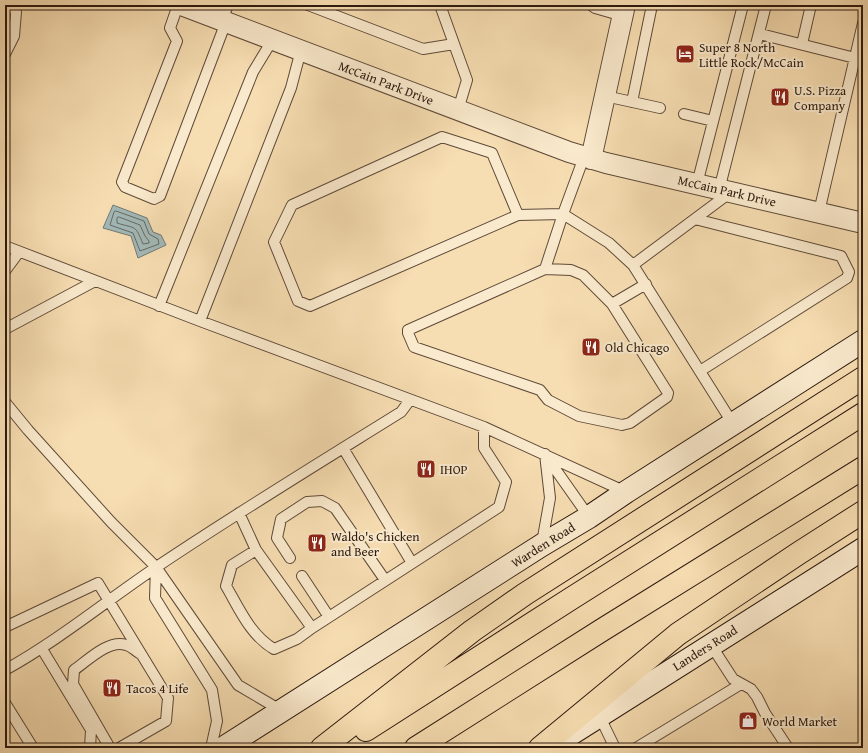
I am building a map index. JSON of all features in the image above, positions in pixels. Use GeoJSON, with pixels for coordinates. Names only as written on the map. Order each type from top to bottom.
{"type":"FeatureCollection","features":[{"type":"Feature","properties":{"kind":"highway"},"geometry":{"type":"LineString","coordinates":[[322,748],[472,631],[525,594],[863,378]]}},
{"type":"Feature","properties":{"kind":"highway"},"geometry":{"type":"LineString","coordinates":[[338,748],[863,414]]}},
{"type":"Feature","properties":{"kind":"highway"},"geometry":{"type":"LineString","coordinates":[[416,748],[602,630],[863,468]]}},
{"type":"Feature","properties":{"kind":"highway"},"geometry":{"type":"LineString","coordinates":[[540,748],[678,634],[863,512]]}},
{"type":"Feature","properties":{"kind":"main road","name":"Warden Road"},"geometry":{"type":"LineString","coordinates":[[223,748],[863,342]]}},
{"type":"Feature","properties":{"kind":"main road","name":"Landers Road"},"geometry":{"type":"LineString","coordinates":[[548,748],[863,549]]}},
{"type":"Feature","properties":{"kind":"street","name":"McCain Park Drive"},"geometry":{"type":"LineString","coordinates":[[181,5],[225,16],[272,40],[587,158],[863,223]]}},
{"type":"Feature","properties":{"kind":"street"},"geometry":{"type":"LineString","coordinates":[[587,158],[605,96],[624,11]]}},
{"type":"Feature","properties":{"kind":"lane"},"geometry":{"type":"LineString","coordinates":[[5,54],[14,36],[16,12],[10,5]]}},
{"type":"Feature","properties":{"kind":"lane"},"geometry":{"type":"LineString","coordinates":[[178,5],[170,28],[176,41],[122,182],[125,187],[154,199],[160,196],[225,16]]}},
{"type":"Feature","properties":{"kind":"lane"},"geometry":{"type":"LineString","coordinates":[[308,5],[422,49],[454,44]]}},
{"type":"Feature","properties":{"kind":"lane"},"geometry":{"type":"LineString","coordinates":[[440,5],[467,80],[458,110]]}},
{"type":"Feature","properties":{"kind":"lane"},"geometry":{"type":"LineString","coordinates":[[591,5],[595,8],[624,11]]}},
{"type":"Feature","properties":{"kind":"lane"},"geometry":{"type":"LineString","coordinates":[[632,102],[652,5]]}},
{"type":"Feature","properties":{"kind":"lane"},"geometry":{"type":"LineString","coordinates":[[697,184],[743,5]]}},
{"type":"Feature","properties":{"kind":"lane"},"geometry":{"type":"LineString","coordinates":[[633,265],[695,219],[725,191],[766,5]]}},
{"type":"Feature","properties":{"kind":"lane"},"geometry":{"type":"LineString","coordinates":[[802,44],[811,5]]}},
{"type":"Feature","properties":{"kind":"lane"},"geometry":{"type":"LineString","coordinates":[[819,212],[863,22]]}},
{"type":"Feature","properties":{"kind":"lane"},"geometry":{"type":"LineString","coordinates":[[760,34],[855,58]]}},
{"type":"Feature","properties":{"kind":"lane"},"geometry":{"type":"LineString","coordinates":[[159,306],[253,72],[272,40]]}},
{"type":"Feature","properties":{"kind":"lane"},"geometry":{"type":"LineString","coordinates":[[200,321],[291,88],[301,50]]}},
{"type":"Feature","properties":{"kind":"lane"},"geometry":{"type":"LineString","coordinates":[[605,96],[660,108]]}},
{"type":"Feature","properties":{"kind":"lane"},"geometry":{"type":"LineString","coordinates":[[684,114],[713,121]]}},
{"type":"Feature","properties":{"kind":"lane"},"geometry":{"type":"LineString","coordinates":[[518,215],[492,153],[442,137],[292,205],[274,242],[298,301],[310,306],[518,215],[563,214],[609,244],[633,265],[733,424]]}},
{"type":"Feature","properties":{"kind":"lane"},"geometry":{"type":"LineString","coordinates":[[545,269],[563,214],[587,158]]}},
{"type":"Feature","properties":{"kind":"lane"},"geometry":{"type":"LineString","coordinates":[[695,219],[841,256],[849,272],[847,278],[700,371]]}},
{"type":"Feature","properties":{"kind":"lane"},"geometry":{"type":"LineString","coordinates":[[5,246],[159,306],[484,427],[626,492]]}},
{"type":"Feature","properties":{"kind":"lane"},"geometry":{"type":"LineString","coordinates":[[5,270],[19,252]]}},
{"type":"Feature","properties":{"kind":"lane"},"geometry":{"type":"LineString","coordinates":[[545,269],[571,270],[583,275],[612,304],[668,393],[667,397],[630,423],[622,425],[579,416],[548,400],[540,390],[414,347],[408,330],[545,269]]}},
{"type":"Feature","properties":{"kind":"lane"},"geometry":{"type":"LineString","coordinates":[[5,329],[95,281]]}},
{"type":"Feature","properties":{"kind":"lane"},"geometry":{"type":"LineString","coordinates":[[612,304],[646,284]]}},
{"type":"Feature","properties":{"kind":"lane"},"geometry":{"type":"LineString","coordinates":[[5,670],[42,649],[156,567],[239,513],[401,412],[410,400]]}},
{"type":"Feature","properties":{"kind":"lane"},"geometry":{"type":"LineString","coordinates":[[5,402],[28,430],[111,522],[156,567],[238,685],[282,711]]}},
{"type":"Feature","properties":{"kind":"lane"},"geometry":{"type":"LineString","coordinates":[[256,550],[232,565],[226,586],[254,633],[264,643],[274,649],[297,639],[385,580],[499,507],[506,482],[484,448],[484,427]]}},
{"type":"Feature","properties":{"kind":"lane"},"geometry":{"type":"LineString","coordinates":[[343,448],[412,563]]}},
{"type":"Feature","properties":{"kind":"lane"},"geometry":{"type":"LineString","coordinates":[[545,454],[589,517]]}},
{"type":"Feature","properties":{"kind":"lane"},"geometry":{"type":"LineString","coordinates":[[542,545],[550,498],[545,454]]}},
{"type":"Feature","properties":{"kind":"lane"},"geometry":{"type":"LineString","coordinates":[[290,558],[277,538],[281,519],[307,502],[322,501],[335,508],[385,580]]}},
{"type":"Feature","properties":{"kind":"lane"},"geometry":{"type":"LineString","coordinates":[[239,513],[256,550],[312,628]]}},
{"type":"Feature","properties":{"kind":"lane"},"geometry":{"type":"LineString","coordinates":[[156,567],[155,598],[212,690],[217,721],[211,748]]}},
{"type":"Feature","properties":{"kind":"lane"},"geometry":{"type":"LineString","coordinates":[[302,576],[329,617]]}},
{"type":"Feature","properties":{"kind":"lane"},"geometry":{"type":"LineString","coordinates":[[5,627],[98,583],[168,698],[166,721],[119,748]]}},
{"type":"Feature","properties":{"kind":"lane"},"geometry":{"type":"LineString","coordinates":[[110,748],[73,684],[74,670],[107,646],[116,644],[126,645],[142,655]]}},
{"type":"Feature","properties":{"kind":"lane"},"geometry":{"type":"LineString","coordinates":[[711,645],[733,679],[751,689],[757,697],[765,713],[788,748]]}},
{"type":"Feature","properties":{"kind":"lane"},"geometry":{"type":"LineString","coordinates":[[42,649],[91,730],[90,748]]}},
{"type":"Feature","properties":{"kind":"lane"},"geometry":{"type":"LineString","coordinates":[[636,748],[741,684]]}},
{"type":"Feature","properties":{"kind":"lane"},"geometry":{"type":"LineString","coordinates":[[5,703],[33,748]]}},
{"type":"Feature","properties":{"kind":"lane"},"geometry":{"type":"LineString","coordinates":[[599,715],[615,748]]}},
{"type":"Feature","properties":{"kind":"water"},"geometry":{"type":"Polygon","coordinates":[[[113,205],[147,218],[153,232],[161,235],[166,245],[138,258],[131,236],[103,228],[113,205]]]}},
{"type":"Feature","properties":{"kind":"place","name":"Super 8 North Little Rock/McCain"},"geometry":{"type":"Point","coordinates":[685,54]}},
{"type":"Feature","properties":{"kind":"place","name":"U.S. Pizza Company"},"geometry":{"type":"Point","coordinates":[780,97]}},
{"type":"Feature","properties":{"kind":"place","name":"Old Chicago"},"geometry":{"type":"Point","coordinates":[591,347]}},
{"type":"Feature","properties":{"kind":"place","name":"IHOP"},"geometry":{"type":"Point","coordinates":[426,469]}},
{"type":"Feature","properties":{"kind":"place","name":"Waldo's Chicken and Beer"},"geometry":{"type":"Point","coordinates":[317,543]}},
{"type":"Feature","properties":{"kind":"place","name":"Tacos 4 Life"},"geometry":{"type":"Point","coordinates":[112,688]}},
{"type":"Feature","properties":{"kind":"place","name":"World Market"},"geometry":{"type":"Point","coordinates":[748,721]}}]}
